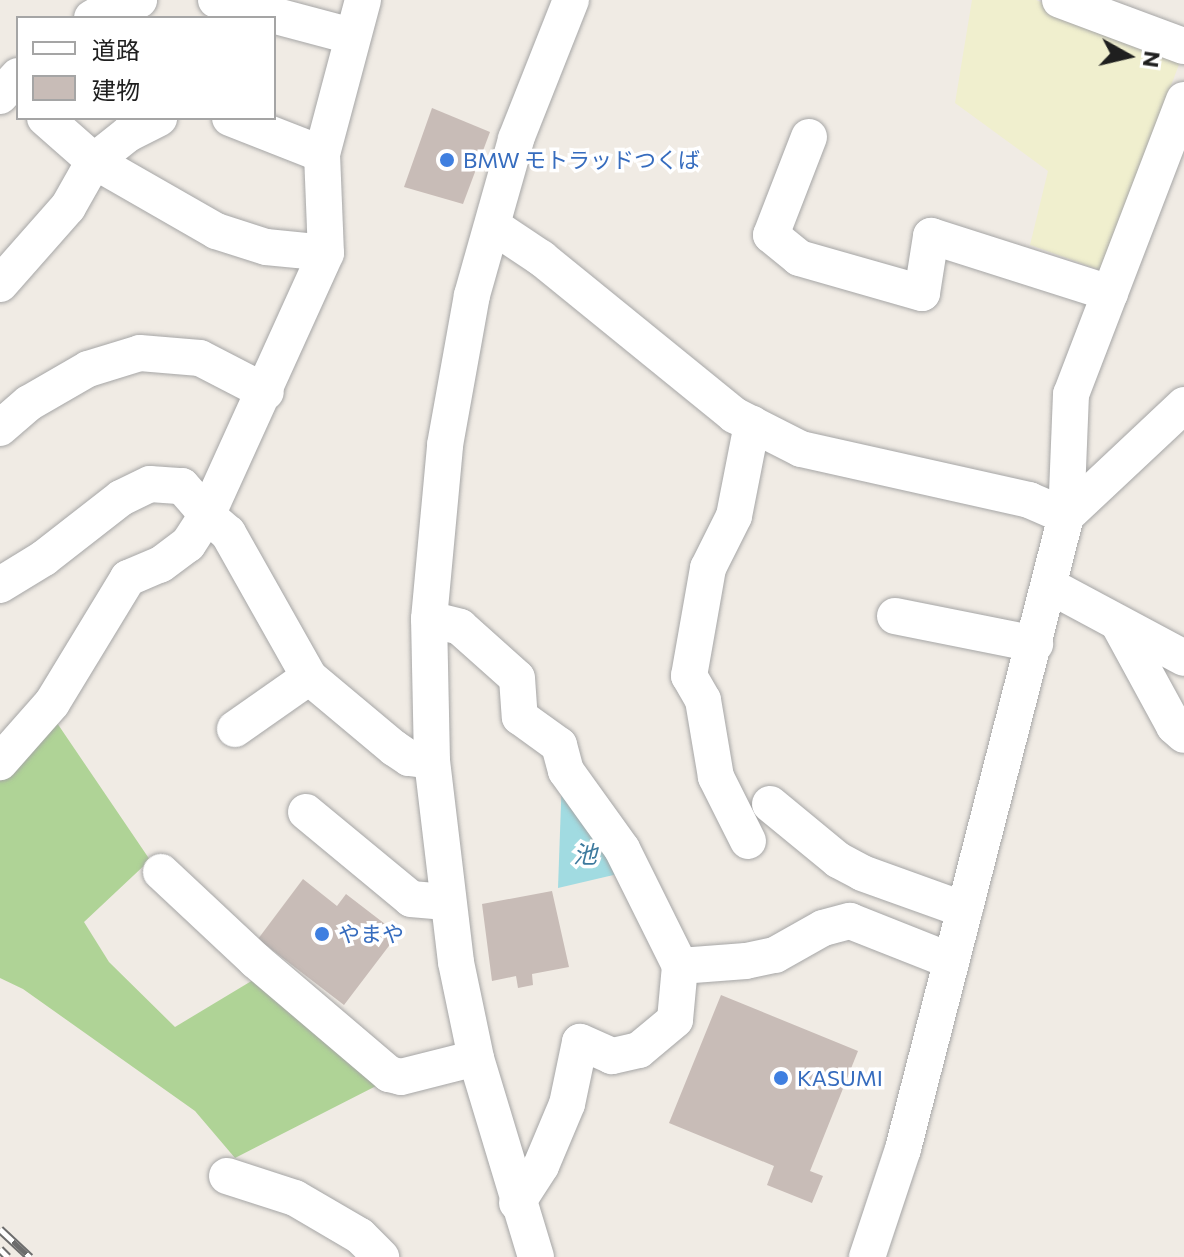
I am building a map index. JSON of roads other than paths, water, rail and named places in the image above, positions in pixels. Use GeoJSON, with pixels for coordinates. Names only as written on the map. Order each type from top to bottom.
{"type":"FeatureCollection","features":[{"type":"Feature","properties":{"kind":"street"},"geometry":{"type":"LineString","coordinates":[[95,16],[111,7],[139,0]]}},
{"type":"Feature","properties":{"kind":"street"},"geometry":{"type":"LineString","coordinates":[[216,0],[351,36]]}},
{"type":"Feature","properties":{"kind":"street"},"geometry":{"type":"LineString","coordinates":[[0,762],[52,703],[128,578],[161,564],[188,544],[207,515],[266,392],[326,253],[322,154],[363,0]]}},
{"type":"Feature","properties":{"kind":"street"},"geometry":{"type":"LineString","coordinates":[[536,1257],[517,1203],[476,1058],[446,902],[432,761],[429,619],[445,445],[458,358],[516,139],[571,0]]}},
{"type":"Feature","properties":{"kind":"street"},"geometry":{"type":"LineString","coordinates":[[1060,0],[1184,46]]}},
{"type":"Feature","properties":{"kind":"street"},"geometry":{"type":"LineString","coordinates":[[867,1257],[903,1149],[1050,586],[1066,516],[1071,394],[1184,100]]}},
{"type":"Feature","properties":{"kind":"street"},"geometry":{"type":"LineString","coordinates":[[47,120],[94,161],[216,231],[266,247],[326,253]]}},
{"type":"Feature","properties":{"kind":"street"},"geometry":{"type":"LineString","coordinates":[[0,284],[68,207],[94,161],[128,134],[155,120]]}},
{"type":"Feature","properties":{"kind":"street"},"geometry":{"type":"LineString","coordinates":[[235,120],[322,154]]}},
{"type":"Feature","properties":{"kind":"street"},"geometry":{"type":"LineString","coordinates":[[809,137],[771,235],[799,258],[922,293],[931,236],[1110,293]]}},
{"type":"Feature","properties":{"kind":"street"},"geometry":{"type":"LineString","coordinates":[[493,226],[541,258],[734,415],[801,449],[1029,500],[1066,516]]}},
{"type":"Feature","properties":{"kind":"street"},"geometry":{"type":"LineString","coordinates":[[0,428],[29,403],[88,369],[140,353],[200,358],[266,392]]}},
{"type":"Feature","properties":{"kind":"street"},"geometry":{"type":"LineString","coordinates":[[1066,516],[1184,405]]}},
{"type":"Feature","properties":{"kind":"street"},"geometry":{"type":"LineString","coordinates":[[748,841],[716,777],[703,700],[689,676],[708,568],[734,516],[752,424]]}},
{"type":"Feature","properties":{"kind":"street"},"geometry":{"type":"LineString","coordinates":[[0,585],[56,549],[121,498],[150,484],[182,486],[207,515],[228,533],[309,677],[394,748],[409,758],[432,761]]}},
{"type":"Feature","properties":{"kind":"street"},"geometry":{"type":"LineString","coordinates":[[1050,586],[1184,658]]}},
{"type":"Feature","properties":{"kind":"street"},"geometry":{"type":"LineString","coordinates":[[895,616],[1035,644]]}},
{"type":"Feature","properties":{"kind":"street"},"geometry":{"type":"LineString","coordinates":[[429,619],[460,627],[517,678],[520,717],[559,745],[566,771],[622,849],[680,966],[675,1020],[639,1050],[612,1056],[580,1042],[567,1104],[541,1166],[517,1203]]}},
{"type":"Feature","properties":{"kind":"street"},"geometry":{"type":"LineString","coordinates":[[1119,625],[1174,726],[1184,735]]}},
{"type":"Feature","properties":{"kind":"street"},"geometry":{"type":"LineString","coordinates":[[235,729],[309,677]]}},
{"type":"Feature","properties":{"kind":"street"},"geometry":{"type":"LineString","coordinates":[[770,804],[838,860],[862,873],[965,910]]}},
{"type":"Feature","properties":{"kind":"street"},"geometry":{"type":"LineString","coordinates":[[306,812],[411,899],[446,902]]}},
{"type":"Feature","properties":{"kind":"street"},"geometry":{"type":"LineString","coordinates":[[161,872],[255,960],[389,1074],[401,1077],[476,1058]]}},
{"type":"Feature","properties":{"kind":"street"},"geometry":{"type":"LineString","coordinates":[[850,921],[862,873]]}},
{"type":"Feature","properties":{"kind":"street"},"geometry":{"type":"LineString","coordinates":[[680,966],[746,961],[775,955],[823,928],[850,921],[951,961]]}},
{"type":"Feature","properties":{"kind":"street"},"geometry":{"type":"LineString","coordinates":[[227,1176],[295,1198],[360,1236],[381,1257]]}},
{"type":"Feature","properties":{"kind":"water","name":"池"},"geometry":{"type":"Polygon","coordinates":[[[562,776],[622,873],[558,888],[562,776]]]}},
{"type":"Feature","properties":{"kind":"railway"},"geometry":{"type":"LineString","coordinates":[[0,1229],[30,1257]]}},
{"type":"Feature","properties":{"kind":"railway"},"geometry":{"type":"LineString","coordinates":[[0,1249],[8,1257]]}},
{"type":"Feature","properties":{"kind":"place","name":"BMW モトラッドつくば"},"geometry":{"type":"Point","coordinates":[447,160]}},
{"type":"Feature","properties":{"kind":"place","name":"やまや"},"geometry":{"type":"Point","coordinates":[322,934]}},
{"type":"Feature","properties":{"kind":"place","name":"KASUMI"},"geometry":{"type":"Point","coordinates":[781,1078]}}]}
